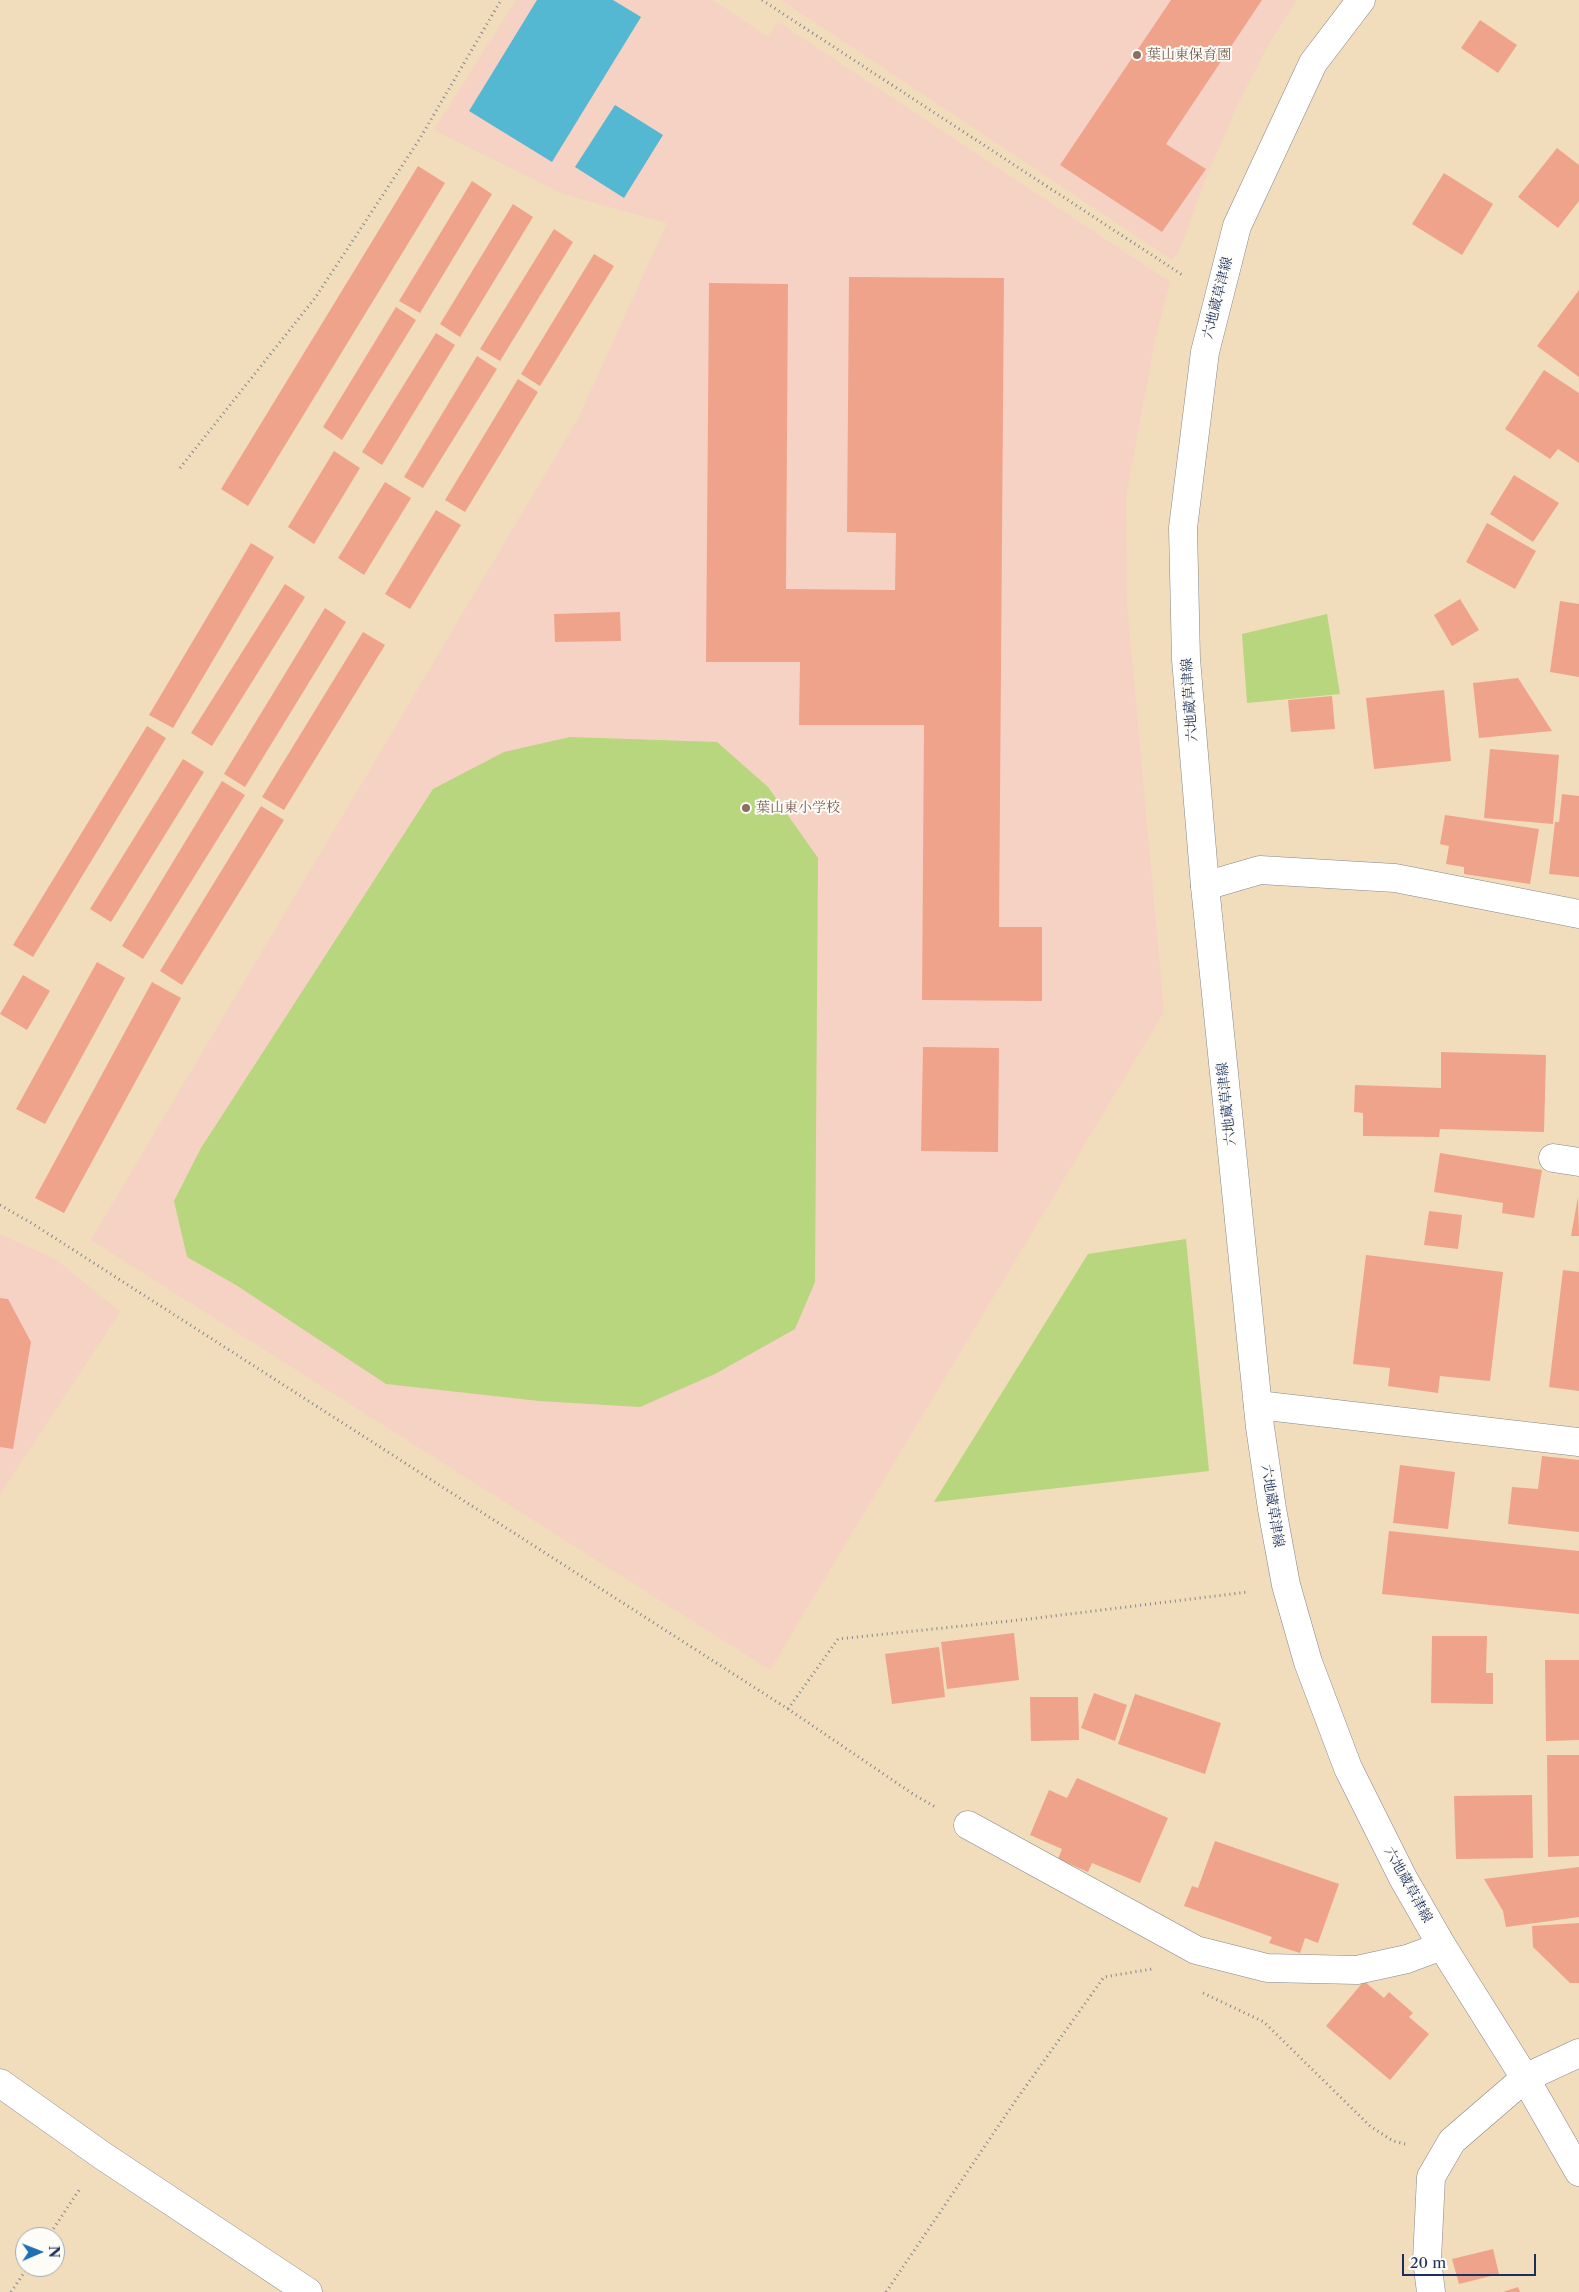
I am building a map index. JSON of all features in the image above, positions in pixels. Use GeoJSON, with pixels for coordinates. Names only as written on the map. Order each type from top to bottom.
{"type":"FeatureCollection","features":[{"type":"Feature","properties":{"kind":"main road","name":"六地蔵草津線"},"geometry":{"type":"LineString","coordinates":[[1361,0],[1313,63],[1236,226],[1205,352],[1183,528],[1186,659],[1205,886],[1258,1405],[1272,1509],[1286,1585],[1308,1662],[1348,1768],[1403,1878],[1442,1946],[1525,2078],[1579,2172]]}},
{"type":"Feature","properties":{"kind":"main road"},"geometry":{"type":"LineString","coordinates":[[1205,886],[1260,870],[1395,878],[1579,914]]}},
{"type":"Feature","properties":{"kind":"main road"},"geometry":{"type":"LineString","coordinates":[[1258,1405],[1579,1442]]}},
{"type":"Feature","properties":{"kind":"main road"},"geometry":{"type":"LineString","coordinates":[[968,1825],[1196,1950],[1267,1968],[1357,1970],[1407,1959],[1442,1946]]}},
{"type":"Feature","properties":{"kind":"main road"},"geometry":{"type":"LineString","coordinates":[[1431,2292],[1427,2260],[1432,2177],[1452,2141],[1525,2078],[1579,2053]]}},
{"type":"Feature","properties":{"kind":"main road"},"geometry":{"type":"LineString","coordinates":[[0,2083],[103,2156],[308,2292]]}},
{"type":"Feature","properties":{"kind":"path"},"geometry":{"type":"LineString","coordinates":[[180,468],[315,298],[419,140],[501,0]]}},
{"type":"Feature","properties":{"kind":"path"},"geometry":{"type":"LineString","coordinates":[[762,0],[1187,278]]}},
{"type":"Feature","properties":{"kind":"path"},"geometry":{"type":"LineString","coordinates":[[0,1205],[788,1709],[913,1794],[968,1825]]}},
{"type":"Feature","properties":{"kind":"path"},"geometry":{"type":"LineString","coordinates":[[788,1709],[838,1639],[1029,1620],[1286,1585]]}},
{"type":"Feature","properties":{"kind":"path"},"geometry":{"type":"LineString","coordinates":[[886,2292],[1016,2100],[1104,1977],[1153,1969]]}},
{"type":"Feature","properties":{"kind":"path"},"geometry":{"type":"LineString","coordinates":[[1196,1989],[1264,2022],[1370,2126],[1393,2141],[1444,2156]]}},
{"type":"Feature","properties":{"kind":"path"},"geometry":{"type":"LineString","coordinates":[[55,2227],[103,2156]]}},
{"type":"Feature","properties":{"kind":"path"},"geometry":{"type":"LineString","coordinates":[[11,2292],[21,2277]]}},
{"type":"Feature","properties":{"kind":"shaded area","name":"葉山東小学校"},"geometry":{"type":"Polygon","coordinates":[[[516,0],[713,0],[768,37],[778,22],[1170,282],[1155,339],[1126,497],[1127,604],[1164,1012],[770,1670],[91,1240],[578,419],[667,223],[563,194],[434,130],[516,0]]]}},
{"type":"Feature","properties":{"kind":"shaded area"},"geometry":{"type":"Polygon","coordinates":[[[781,0],[1297,0],[1267,47],[1239,102],[1207,175],[1178,254],[1171,259],[781,0]]]}},
{"type":"Feature","properties":{"kind":"shaded area"},"geometry":{"type":"Polygon","coordinates":[[[0,1234],[57,1260],[120,1312],[0,1494],[0,1234]]]}},
{"type":"Feature","properties":{"kind":"green space"},"geometry":{"type":"Polygon","coordinates":[[[1327,614],[1340,694],[1247,703],[1242,634],[1327,614]]]}},
{"type":"Feature","properties":{"kind":"green space"},"geometry":{"type":"Polygon","coordinates":[[[570,737],[717,742],[768,787],[818,858],[815,1282],[795,1329],[715,1374],[640,1407],[539,1401],[386,1384],[236,1285],[187,1257],[174,1201],[201,1148],[433,789],[504,752],[570,737]]]}},
{"type":"Feature","properties":{"kind":"green space"},"geometry":{"type":"Polygon","coordinates":[[[1186,1239],[1209,1471],[934,1502],[1088,1254],[1186,1239]]]}},
{"type":"Feature","properties":{"kind":"water"},"geometry":{"type":"Polygon","coordinates":[[[537,0],[613,0],[641,17],[552,162],[469,111],[537,0]]]}},
{"type":"Feature","properties":{"kind":"water"},"geometry":{"type":"Polygon","coordinates":[[[615,105],[663,135],[624,198],[575,167],[615,105]]]}},
{"type":"Feature","properties":{"kind":"building","name":"葉山東保育園"},"geometry":{"type":"Polygon","coordinates":[[[1171,0],[1262,0],[1166,144],[1206,169],[1162,232],[1060,165],[1171,0]]]}},
{"type":"Feature","properties":{"kind":"building"},"geometry":{"type":"Polygon","coordinates":[[[1480,20],[1517,45],[1498,73],[1461,48],[1480,20]]]}},
{"type":"Feature","properties":{"kind":"building"},"geometry":{"type":"Polygon","coordinates":[[[1557,148],[1579,165],[1579,201],[1558,228],[1518,197],[1557,148]]]}},
{"type":"Feature","properties":{"kind":"building"},"geometry":{"type":"Polygon","coordinates":[[[418,166],[445,183],[248,506],[221,489],[418,166]]]}},
{"type":"Feature","properties":{"kind":"building"},"geometry":{"type":"Polygon","coordinates":[[[1444,173],[1493,204],[1462,255],[1412,224],[1444,173]]]}},
{"type":"Feature","properties":{"kind":"building"},"geometry":{"type":"Polygon","coordinates":[[[472,181],[492,194],[420,313],[399,301],[472,181]]]}},
{"type":"Feature","properties":{"kind":"building"},"geometry":{"type":"Polygon","coordinates":[[[513,204],[533,217],[460,337],[440,324],[513,204]]]}},
{"type":"Feature","properties":{"kind":"building"},"geometry":{"type":"Polygon","coordinates":[[[554,229],[573,242],[500,361],[480,349],[554,229]]]}},
{"type":"Feature","properties":{"kind":"building"},"geometry":{"type":"Polygon","coordinates":[[[594,254],[614,266],[540,386],[521,374],[594,254]]]}},
{"type":"Feature","properties":{"kind":"building"},"geometry":{"type":"Polygon","coordinates":[[[849,277],[1004,278],[999,927],[1042,927],[1042,1001],[922,1000],[924,725],[799,725],[800,662],[706,662],[709,283],[788,284],[786,589],[895,590],[896,533],[847,532],[849,277]]]}},
{"type":"Feature","properties":{"kind":"building"},"geometry":{"type":"Polygon","coordinates":[[[1579,290],[1579,377],[1537,346],[1579,290]]]}},
{"type":"Feature","properties":{"kind":"building"},"geometry":{"type":"Polygon","coordinates":[[[396,307],[416,320],[342,440],[323,427],[396,307]]]}},
{"type":"Feature","properties":{"kind":"building"},"geometry":{"type":"Polygon","coordinates":[[[436,333],[455,345],[382,465],[362,452],[436,333]]]}},
{"type":"Feature","properties":{"kind":"building"},"geometry":{"type":"Polygon","coordinates":[[[477,356],[497,369],[423,488],[404,477],[477,356]]]}},
{"type":"Feature","properties":{"kind":"building"},"geometry":{"type":"Polygon","coordinates":[[[1544,370],[1579,393],[1579,463],[1558,449],[1550,459],[1505,429],[1544,370]]]}},
{"type":"Feature","properties":{"kind":"building"},"geometry":{"type":"Polygon","coordinates":[[[518,379],[538,392],[465,512],[445,500],[518,379]]]}},
{"type":"Feature","properties":{"kind":"building"},"geometry":{"type":"Polygon","coordinates":[[[334,451],[360,468],[314,544],[288,527],[334,451]]]}},
{"type":"Feature","properties":{"kind":"building"},"geometry":{"type":"Polygon","coordinates":[[[1514,475],[1559,503],[1533,542],[1490,514],[1514,475]]]}},
{"type":"Feature","properties":{"kind":"building"},"geometry":{"type":"Polygon","coordinates":[[[385,482],[411,498],[364,575],[338,558],[385,482]]]}},
{"type":"Feature","properties":{"kind":"building"},"geometry":{"type":"Polygon","coordinates":[[[436,510],[461,525],[410,609],[385,594],[436,510]]]}},
{"type":"Feature","properties":{"kind":"building"},"geometry":{"type":"Polygon","coordinates":[[[1487,523],[1536,551],[1515,589],[1466,562],[1487,523]]]}},
{"type":"Feature","properties":{"kind":"building"},"geometry":{"type":"Polygon","coordinates":[[[251,543],[274,557],[173,728],[149,715],[251,543]]]}},
{"type":"Feature","properties":{"kind":"building"},"geometry":{"type":"Polygon","coordinates":[[[285,584],[305,597],[212,746],[191,733],[285,584]]]}},
{"type":"Feature","properties":{"kind":"building"},"geometry":{"type":"Polygon","coordinates":[[[1460,599],[1479,630],[1452,646],[1434,615],[1460,599]]]}},
{"type":"Feature","properties":{"kind":"building"},"geometry":{"type":"Polygon","coordinates":[[[1560,601],[1579,604],[1579,677],[1550,672],[1560,601]]]}},
{"type":"Feature","properties":{"kind":"building"},"geometry":{"type":"Polygon","coordinates":[[[325,608],[346,622],[245,787],[224,774],[325,608]]]}},
{"type":"Feature","properties":{"kind":"building"},"geometry":{"type":"Polygon","coordinates":[[[620,612],[621,641],[555,642],[554,614],[620,612]]]}},
{"type":"Feature","properties":{"kind":"building"},"geometry":{"type":"Polygon","coordinates":[[[363,632],[385,645],[284,810],[262,797],[363,632]]]}},
{"type":"Feature","properties":{"kind":"building"},"geometry":{"type":"Polygon","coordinates":[[[1518,678],[1552,731],[1479,738],[1473,683],[1518,678]]]}},
{"type":"Feature","properties":{"kind":"building"},"geometry":{"type":"Polygon","coordinates":[[[1444,690],[1451,761],[1374,769],[1366,698],[1444,690]]]}},
{"type":"Feature","properties":{"kind":"building"},"geometry":{"type":"Polygon","coordinates":[[[1332,696],[1335,729],[1291,732],[1288,700],[1332,696]]]}},
{"type":"Feature","properties":{"kind":"building"},"geometry":{"type":"Polygon","coordinates":[[[147,726],[166,738],[33,957],[13,945],[147,726]]]}},
{"type":"Feature","properties":{"kind":"building"},"geometry":{"type":"Polygon","coordinates":[[[1490,749],[1559,755],[1553,824],[1484,818],[1490,749]]]}},
{"type":"Feature","properties":{"kind":"building"},"geometry":{"type":"Polygon","coordinates":[[[183,759],[204,772],[111,922],[90,909],[183,759]]]}},
{"type":"Feature","properties":{"kind":"building"},"geometry":{"type":"Polygon","coordinates":[[[222,781],[245,795],[143,959],[122,946],[222,781]]]}},
{"type":"Feature","properties":{"kind":"building"},"geometry":{"type":"Polygon","coordinates":[[[1562,794],[1579,796],[1579,877],[1549,874],[1555,822],[1559,822],[1562,794]]]}},
{"type":"Feature","properties":{"kind":"building"},"geometry":{"type":"Polygon","coordinates":[[[261,806],[284,820],[182,985],[160,971],[261,806]]]}},
{"type":"Feature","properties":{"kind":"building"},"geometry":{"type":"Polygon","coordinates":[[[1445,815],[1539,829],[1530,884],[1464,874],[1464,867],[1446,864],[1449,846],[1440,844],[1445,815]]]}},
{"type":"Feature","properties":{"kind":"building"},"geometry":{"type":"Polygon","coordinates":[[[97,962],[125,978],[45,1124],[16,1109],[97,962]]]}},
{"type":"Feature","properties":{"kind":"building"},"geometry":{"type":"Polygon","coordinates":[[[23,975],[50,991],[27,1030],[0,1014],[23,975]]]}},
{"type":"Feature","properties":{"kind":"building"},"geometry":{"type":"Polygon","coordinates":[[[152,982],[181,998],[64,1213],[35,1198],[152,982]]]}},
{"type":"Feature","properties":{"kind":"building"},"geometry":{"type":"Polygon","coordinates":[[[923,1047],[999,1048],[998,1152],[921,1151],[923,1047]]]}},
{"type":"Feature","properties":{"kind":"building"},"geometry":{"type":"Polygon","coordinates":[[[1441,1052],[1546,1055],[1544,1132],[1440,1129],[1439,1137],[1363,1136],[1363,1113],[1354,1112],[1355,1085],[1441,1088],[1441,1052]]]}},
{"type":"Feature","properties":{"kind":"building"},"geometry":{"type":"Polygon","coordinates":[[[1440,1153],[1542,1170],[1534,1218],[1502,1213],[1503,1203],[1434,1192],[1440,1153]]]}},
{"type":"Feature","properties":{"kind":"building"},"geometry":{"type":"Polygon","coordinates":[[[1578,1197],[1579,1236],[1571,1236],[1578,1197]]]}},
{"type":"Feature","properties":{"kind":"building"},"geometry":{"type":"Polygon","coordinates":[[[1429,1211],[1462,1215],[1458,1249],[1424,1245],[1429,1211]]]}},
{"type":"Feature","properties":{"kind":"building"},"geometry":{"type":"Polygon","coordinates":[[[1366,1255],[1503,1272],[1490,1381],[1440,1376],[1438,1393],[1388,1386],[1390,1368],[1353,1364],[1366,1255]]]}},
{"type":"Feature","properties":{"kind":"building"},"geometry":{"type":"Polygon","coordinates":[[[1563,1270],[1579,1272],[1579,1391],[1549,1387],[1563,1270]]]}},
{"type":"Feature","properties":{"kind":"building"},"geometry":{"type":"Polygon","coordinates":[[[0,1298],[8,1299],[31,1342],[13,1449],[0,1447],[0,1298]]]}},
{"type":"Feature","properties":{"kind":"building"},"geometry":{"type":"Polygon","coordinates":[[[1542,1456],[1579,1460],[1579,1532],[1508,1524],[1512,1487],[1538,1489],[1542,1456]]]}},
{"type":"Feature","properties":{"kind":"building"},"geometry":{"type":"Polygon","coordinates":[[[1400,1465],[1455,1472],[1448,1529],[1393,1523],[1400,1465]]]}},
{"type":"Feature","properties":{"kind":"building"},"geometry":{"type":"Polygon","coordinates":[[[1389,1531],[1579,1551],[1579,1614],[1382,1594],[1389,1531]]]}},
{"type":"Feature","properties":{"kind":"building"},"geometry":{"type":"Polygon","coordinates":[[[1014,1633],[1019,1680],[947,1689],[941,1642],[1014,1633]]]}},
{"type":"Feature","properties":{"kind":"building"},"geometry":{"type":"Polygon","coordinates":[[[1432,1636],[1487,1636],[1486,1673],[1493,1673],[1493,1704],[1431,1703],[1432,1636]]]}},
{"type":"Feature","properties":{"kind":"building"},"geometry":{"type":"Polygon","coordinates":[[[939,1647],[945,1697],[892,1704],[885,1654],[939,1647]]]}},
{"type":"Feature","properties":{"kind":"building"},"geometry":{"type":"Polygon","coordinates":[[[1545,1660],[1579,1660],[1579,1740],[1546,1741],[1545,1660]]]}},
{"type":"Feature","properties":{"kind":"building"},"geometry":{"type":"Polygon","coordinates":[[[1094,1693],[1127,1705],[1115,1741],[1081,1728],[1094,1693]]]}},
{"type":"Feature","properties":{"kind":"building"},"geometry":{"type":"Polygon","coordinates":[[[1135,1694],[1221,1723],[1205,1774],[1118,1744],[1135,1694]]]}},
{"type":"Feature","properties":{"kind":"building"},"geometry":{"type":"Polygon","coordinates":[[[1030,1697],[1078,1697],[1079,1740],[1031,1741],[1030,1697]]]}},
{"type":"Feature","properties":{"kind":"building"},"geometry":{"type":"Polygon","coordinates":[[[1547,1755],[1579,1755],[1579,1856],[1548,1857],[1547,1755]]]}},
{"type":"Feature","properties":{"kind":"building"},"geometry":{"type":"Polygon","coordinates":[[[1077,1778],[1168,1818],[1140,1883],[1092,1863],[1088,1872],[1058,1859],[1062,1849],[1030,1835],[1049,1790],[1067,1798],[1077,1778]]]}},
{"type":"Feature","properties":{"kind":"building"},"geometry":{"type":"Polygon","coordinates":[[[1532,1795],[1533,1858],[1456,1859],[1454,1796],[1532,1795]]]}},
{"type":"Feature","properties":{"kind":"building"},"geometry":{"type":"Polygon","coordinates":[[[1215,1841],[1339,1884],[1318,1943],[1305,1938],[1300,1953],[1269,1943],[1272,1937],[1184,1906],[1192,1886],[1198,1888],[1215,1841]]]}},
{"type":"Feature","properties":{"kind":"building"},"geometry":{"type":"Polygon","coordinates":[[[1579,1867],[1579,1917],[1506,1927],[1503,1911],[1484,1879],[1579,1867]]]}},
{"type":"Feature","properties":{"kind":"building"},"geometry":{"type":"Polygon","coordinates":[[[1579,1923],[1579,1983],[1570,1983],[1533,1947],[1532,1926],[1579,1923]]]}},
{"type":"Feature","properties":{"kind":"building"},"geometry":{"type":"Polygon","coordinates":[[[1364,1981],[1384,1998],[1389,1992],[1413,2013],[1409,2017],[1429,2034],[1390,2080],[1326,2026],[1364,1981]]]}},
{"type":"Feature","properties":{"kind":"building"},"geometry":{"type":"Polygon","coordinates":[[[1493,2249],[1499,2274],[1459,2284],[1452,2259],[1493,2249]]]}},
{"type":"Feature","properties":{"kind":"building"},"geometry":{"type":"Polygon","coordinates":[[[1518,2287],[1520,2292],[1503,2292],[1518,2287]]]}},
{"type":"Feature","properties":{"kind":"place","name":"葉山東保育園"},"geometry":{"type":"Point","coordinates":[1137,55]}},
{"type":"Feature","properties":{"kind":"place","name":"葉山東小学校"},"geometry":{"type":"Point","coordinates":[746,808]}}]}
